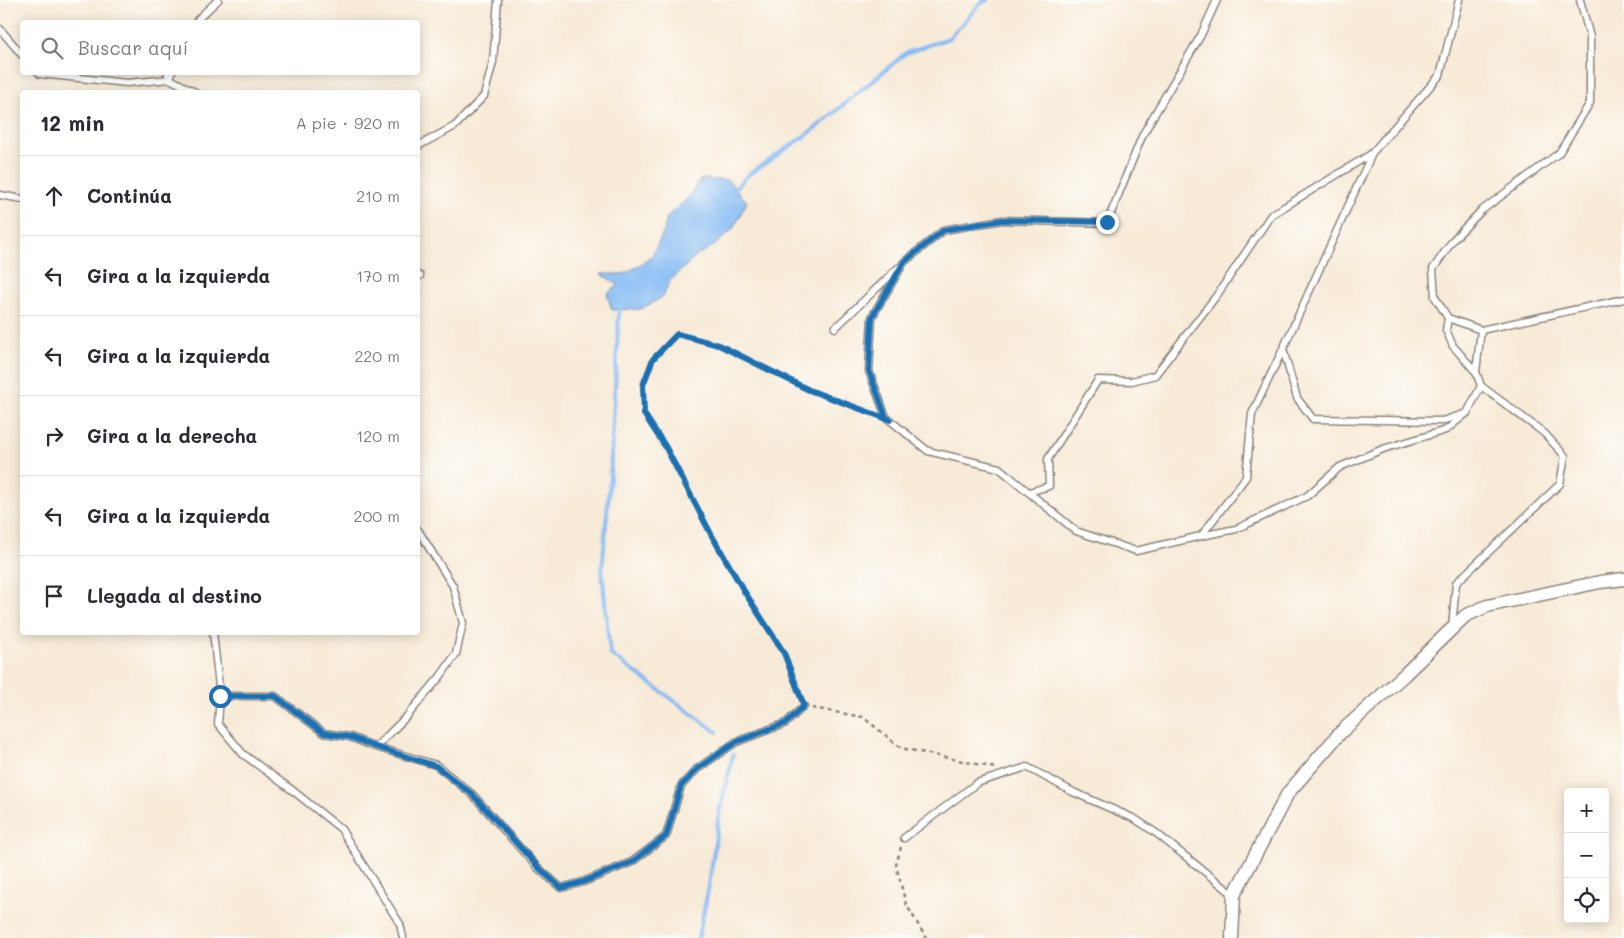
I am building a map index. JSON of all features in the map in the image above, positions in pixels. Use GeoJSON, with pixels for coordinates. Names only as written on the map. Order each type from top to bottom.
{"type":"FeatureCollection","features":[{"type":"Feature","properties":{"kind":"street"},"geometry":{"type":"LineString","coordinates":[[1232,938],[1234,895],[1288,792],[1341,732],[1465,616],[1487,606],[1600,582],[1624,579]]}},
{"type":"Feature","properties":{"kind":"lane"},"geometry":{"type":"LineString","coordinates":[[198,20],[218,0]]}},
{"type":"Feature","properties":{"kind":"lane"},"geometry":{"type":"LineString","coordinates":[[420,145],[455,126],[484,96],[493,62],[498,0]]}},
{"type":"Feature","properties":{"kind":"lane"},"geometry":{"type":"LineString","coordinates":[[835,328],[904,262],[944,230],[1002,220],[1107,222],[1143,134],[1201,35],[1217,0]]}},
{"type":"Feature","properties":{"kind":"lane"},"geometry":{"type":"LineString","coordinates":[[1201,536],[1246,477],[1252,414],[1283,350],[1371,154],[1440,75],[1459,0]]}},
{"type":"Feature","properties":{"kind":"lane"},"geometry":{"type":"LineString","coordinates":[[1580,0],[1590,37],[1590,103],[1559,153],[1481,211],[1453,240],[1433,269],[1435,297],[1448,318],[1481,330],[1624,299]]}},
{"type":"Feature","properties":{"kind":"lane"},"geometry":{"type":"LineString","coordinates":[[0,29],[20,53]]}},
{"type":"Feature","properties":{"kind":"lane"},"geometry":{"type":"LineString","coordinates":[[50,75],[127,83],[170,75],[192,90]]}},
{"type":"Feature","properties":{"kind":"lane"},"geometry":{"type":"LineString","coordinates":[[1029,492],[1050,486],[1048,459],[1098,380],[1132,381],[1155,375],[1216,295],[1271,215],[1371,154]]}},
{"type":"Feature","properties":{"kind":"lane"},"geometry":{"type":"LineString","coordinates":[[0,195],[20,199]]}},
{"type":"Feature","properties":{"kind":"lane"},"geometry":{"type":"LineString","coordinates":[[904,262],[872,317],[869,371],[886,417],[928,451],[999,468],[1076,531],[1136,551],[1236,529],[1306,496],[1340,467],[1383,449],[1446,430],[1466,413],[1481,386]]}},
{"type":"Feature","properties":{"kind":"lane"},"geometry":{"type":"LineString","coordinates":[[1448,318],[1446,330],[1453,346],[1476,372],[1481,386],[1544,433],[1565,456],[1560,484],[1456,583],[1451,630]]}},
{"type":"Feature","properties":{"kind":"lane"},"geometry":{"type":"LineString","coordinates":[[1476,372],[1481,330]]}},
{"type":"Feature","properties":{"kind":"lane"},"geometry":{"type":"LineString","coordinates":[[1283,350],[1297,398],[1313,419],[1442,420],[1466,413]]}},
{"type":"Feature","properties":{"kind":"lane"},"geometry":{"type":"LineString","coordinates":[[376,747],[407,716],[440,677],[456,654],[463,623],[453,586],[420,533]]}},
{"type":"Feature","properties":{"kind":"lane"},"geometry":{"type":"LineString","coordinates":[[213,635],[220,696],[218,724],[242,754],[292,790],[340,829],[400,924],[403,938]]}},
{"type":"Feature","properties":{"kind":"lane"},"geometry":{"type":"LineString","coordinates":[[220,696],[275,696],[324,733],[350,737],[436,766],[472,794],[538,867],[561,888],[583,882],[632,862],[666,836],[681,786],[697,769],[736,742],[786,723],[804,706]]}},
{"type":"Feature","properties":{"kind":"lane"},"geometry":{"type":"LineString","coordinates":[[904,838],[977,783],[1027,766],[1073,792],[1135,819],[1156,833],[1234,895]]}},
{"type":"Feature","properties":{"kind":"path"},"geometry":{"type":"LineString","coordinates":[[890,420],[809,390],[719,345],[677,334],[653,359],[643,385],[644,414],[665,446],[711,534],[744,591],[784,653],[804,706],[863,717],[901,748],[966,763],[1013,771]]}},
{"type":"Feature","properties":{"kind":"path"},"geometry":{"type":"LineString","coordinates":[[904,838],[896,865],[906,904],[926,938]]}},
{"type":"Feature","properties":{"kind":"water"},"geometry":{"type":"Polygon","coordinates":[[[701,179],[728,180],[747,202],[733,229],[715,245],[696,256],[669,282],[663,297],[641,309],[612,310],[607,294],[619,285],[601,274],[624,274],[651,258],[664,231],[667,217],[688,198],[701,179]]]}},
{"type":"Feature","properties":{"kind":"waterway"},"geometry":{"type":"LineString","coordinates":[[733,191],[748,175],[812,131],[906,53],[949,38],[982,2],[988,0]]}},
{"type":"Feature","properties":{"kind":"waterway"},"geometry":{"type":"LineString","coordinates":[[622,306],[619,310],[610,479],[602,571],[610,654],[717,732]]}},
{"type":"Feature","properties":{"kind":"waterway"},"geometry":{"type":"LineString","coordinates":[[698,938],[709,886],[719,814],[733,755]]}},
{"type":"Feature","properties":{"kind":"route"},"geometry":{"type":"LineString","coordinates":[[220,696],[275,696],[324,733],[350,737],[436,766],[472,794],[538,867],[561,888],[583,882],[632,862],[666,836],[681,786],[697,769],[736,742],[786,723],[804,706],[784,653],[744,591],[711,534],[665,446],[644,414],[643,385],[653,359],[677,334],[719,345],[809,390],[890,420],[886,417],[869,371],[872,317],[904,262],[944,230],[1002,220],[1079,223],[1107,222]]}}]}
